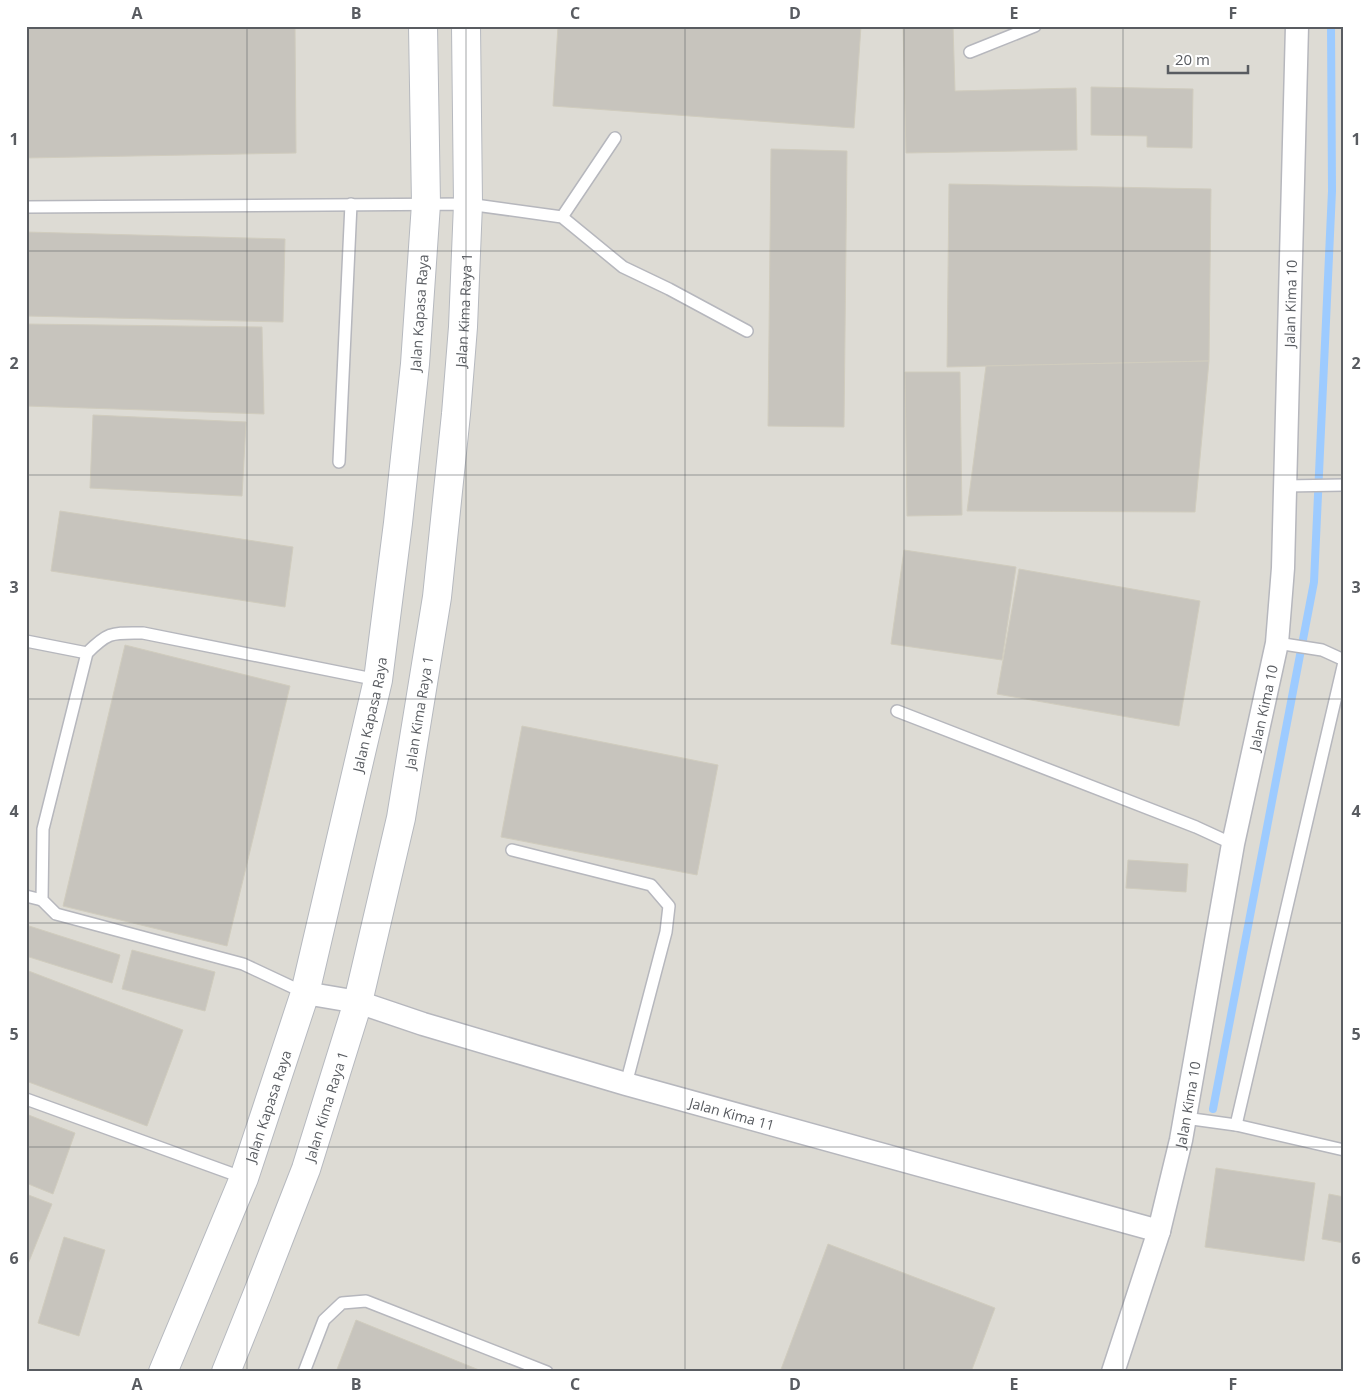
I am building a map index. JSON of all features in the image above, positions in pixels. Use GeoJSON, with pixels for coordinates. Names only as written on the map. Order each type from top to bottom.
{"type":"FeatureCollection","features":[{"type":"Feature","properties":{"kind":"main road","name":"Jalan Kapasa Raya"},"geometry":{"type":"LineString","coordinates":[[163,1372],[244,1178],[305,993],[378,680],[398,523],[415,364],[426,204],[423,26]]}},
{"type":"Feature","properties":{"kind":"main road","name":"Jalan Kima Raya 1"},"geometry":{"type":"LineString","coordinates":[[226,1372],[306,1169],[358,1002],[401,818],[437,597],[462,346],[468,204],[466,26]]}},
{"type":"Feature","properties":{"kind":"street","name":"Jalan Kima 10"},"geometry":{"type":"LineString","coordinates":[[1113,1372],[1159,1232],[1185,1118],[1233,844],[1286,644],[1283,568],[1297,26]]}},
{"type":"Feature","properties":{"kind":"street","name":"Jalan Kima 11"},"geometry":{"type":"LineString","coordinates":[[305,993],[358,1002],[423,1024],[626,1084],[1159,1232]]}},
{"type":"Feature","properties":{"kind":"lane"},"geometry":{"type":"LineString","coordinates":[[970,52],[1035,26]]}},
{"type":"Feature","properties":{"kind":"lane"},"geometry":{"type":"LineString","coordinates":[[562,217],[615,138]]}},
{"type":"Feature","properties":{"kind":"lane"},"geometry":{"type":"LineString","coordinates":[[340,462],[351,204]]}},
{"type":"Feature","properties":{"kind":"lane"},"geometry":{"type":"LineString","coordinates":[[26,207],[468,204],[562,217],[623,267],[669,289],[747,331]]}},
{"type":"Feature","properties":{"kind":"lane"},"geometry":{"type":"LineString","coordinates":[[1285,486],[1342,485]]}},
{"type":"Feature","properties":{"kind":"lane"},"geometry":{"type":"LineString","coordinates":[[42,900],[43,828],[87,653],[99,641],[113,633],[143,633],[378,680]]}},
{"type":"Feature","properties":{"kind":"lane"},"geometry":{"type":"LineString","coordinates":[[26,641],[87,653]]}},
{"type":"Feature","properties":{"kind":"lane"},"geometry":{"type":"LineString","coordinates":[[1236,1126],[1344,661],[1322,650],[1286,644]]}},
{"type":"Feature","properties":{"kind":"lane"},"geometry":{"type":"LineString","coordinates":[[898,711],[1187,823],[1233,844]]}},
{"type":"Feature","properties":{"kind":"lane"},"geometry":{"type":"LineString","coordinates":[[512,850],[650,885],[669,906],[666,932],[626,1084]]}},
{"type":"Feature","properties":{"kind":"lane"},"geometry":{"type":"LineString","coordinates":[[26,896],[42,900],[56,914],[243,964],[305,993]]}},
{"type":"Feature","properties":{"kind":"lane"},"geometry":{"type":"LineString","coordinates":[[26,1099],[244,1178]]}},
{"type":"Feature","properties":{"kind":"lane"},"geometry":{"type":"LineString","coordinates":[[1185,1118],[1236,1126],[1344,1150]]}},
{"type":"Feature","properties":{"kind":"lane"},"geometry":{"type":"LineString","coordinates":[[304,1372],[324,1320],[342,1303],[366,1301],[547,1372]]}},
{"type":"Feature","properties":{"kind":"shaded area"},"geometry":{"type":"Polygon","coordinates":[[[26,26],[1344,26],[1344,1372],[26,1372],[26,26]]]}},
{"type":"Feature","properties":{"kind":"building"},"geometry":{"type":"Polygon","coordinates":[[[26,26],[295,26],[296,153],[26,158],[26,26]]]}},
{"type":"Feature","properties":{"kind":"building"},"geometry":{"type":"Polygon","coordinates":[[[558,26],[861,26],[854,128],[553,106],[558,26]]]}},
{"type":"Feature","properties":{"kind":"building"},"geometry":{"type":"Polygon","coordinates":[[[903,26],[953,26],[955,91],[1076,88],[1077,150],[906,153],[903,26]]]}},
{"type":"Feature","properties":{"kind":"building"},"geometry":{"type":"Polygon","coordinates":[[[1091,87],[1193,89],[1192,148],[1147,147],[1147,136],[1091,135],[1091,87]]]}},
{"type":"Feature","properties":{"kind":"building"},"geometry":{"type":"Polygon","coordinates":[[[771,149],[847,151],[844,427],[768,426],[771,149]]]}},
{"type":"Feature","properties":{"kind":"building"},"geometry":{"type":"Polygon","coordinates":[[[949,184],[1211,189],[1209,361],[947,367],[949,184]]]}},
{"type":"Feature","properties":{"kind":"building"},"geometry":{"type":"Polygon","coordinates":[[[26,232],[285,239],[283,322],[26,316],[26,232]]]}},
{"type":"Feature","properties":{"kind":"building"},"geometry":{"type":"Polygon","coordinates":[[[26,324],[262,327],[264,414],[26,406],[26,324]]]}},
{"type":"Feature","properties":{"kind":"building"},"geometry":{"type":"Polygon","coordinates":[[[1209,361],[1195,512],[967,511],[986,366],[1209,361]]]}},
{"type":"Feature","properties":{"kind":"building"},"geometry":{"type":"Polygon","coordinates":[[[905,372],[960,372],[962,515],[907,516],[905,372]]]}},
{"type":"Feature","properties":{"kind":"building"},"geometry":{"type":"Polygon","coordinates":[[[93,415],[246,422],[242,496],[90,488],[93,415]]]}},
{"type":"Feature","properties":{"kind":"building"},"geometry":{"type":"Polygon","coordinates":[[[60,511],[293,547],[285,607],[51,571],[60,511]]]}},
{"type":"Feature","properties":{"kind":"building"},"geometry":{"type":"Polygon","coordinates":[[[904,550],[1016,567],[1002,660],[891,644],[904,550]]]}},
{"type":"Feature","properties":{"kind":"building"},"geometry":{"type":"Polygon","coordinates":[[[1019,569],[1200,601],[1179,726],[997,694],[1019,569]]]}},
{"type":"Feature","properties":{"kind":"building"},"geometry":{"type":"Polygon","coordinates":[[[125,645],[290,686],[227,946],[63,906],[125,645]]]}},
{"type":"Feature","properties":{"kind":"building"},"geometry":{"type":"Polygon","coordinates":[[[522,726],[718,765],[697,875],[501,837],[522,726]]]}},
{"type":"Feature","properties":{"kind":"building"},"geometry":{"type":"Polygon","coordinates":[[[1128,860],[1188,864],[1186,892],[1126,888],[1128,860]]]}},
{"type":"Feature","properties":{"kind":"building"},"geometry":{"type":"Polygon","coordinates":[[[26,925],[120,955],[112,983],[26,956],[26,925]]]}},
{"type":"Feature","properties":{"kind":"building"},"geometry":{"type":"Polygon","coordinates":[[[132,950],[215,972],[205,1011],[122,989],[132,950]]]}},
{"type":"Feature","properties":{"kind":"building"},"geometry":{"type":"Polygon","coordinates":[[[26,970],[183,1030],[147,1126],[26,1081],[26,970]]]}},
{"type":"Feature","properties":{"kind":"building"},"geometry":{"type":"Polygon","coordinates":[[[26,1114],[75,1133],[53,1194],[26,1183],[26,1114]]]}},
{"type":"Feature","properties":{"kind":"building"},"geometry":{"type":"Polygon","coordinates":[[[1216,1168],[1315,1183],[1304,1261],[1205,1247],[1216,1168]]]}},
{"type":"Feature","properties":{"kind":"building"},"geometry":{"type":"Polygon","coordinates":[[[26,1194],[52,1204],[26,1269],[26,1194]]]}},
{"type":"Feature","properties":{"kind":"building"},"geometry":{"type":"Polygon","coordinates":[[[1329,1194],[1344,1197],[1344,1243],[1322,1239],[1329,1194]]]}},
{"type":"Feature","properties":{"kind":"building"},"geometry":{"type":"Polygon","coordinates":[[[64,1237],[105,1250],[79,1336],[38,1323],[64,1237]]]}},
{"type":"Feature","properties":{"kind":"building"},"geometry":{"type":"Polygon","coordinates":[[[828,1244],[995,1308],[971,1372],[780,1372],[828,1244]]]}},
{"type":"Feature","properties":{"kind":"building"},"geometry":{"type":"Polygon","coordinates":[[[356,1320],[484,1372],[336,1372],[356,1320]]]}},
{"type":"Feature","properties":{"kind":"waterway"},"geometry":{"type":"LineString","coordinates":[[1213,1109],[1314,582],[1332,191],[1331,26]]}}]}
